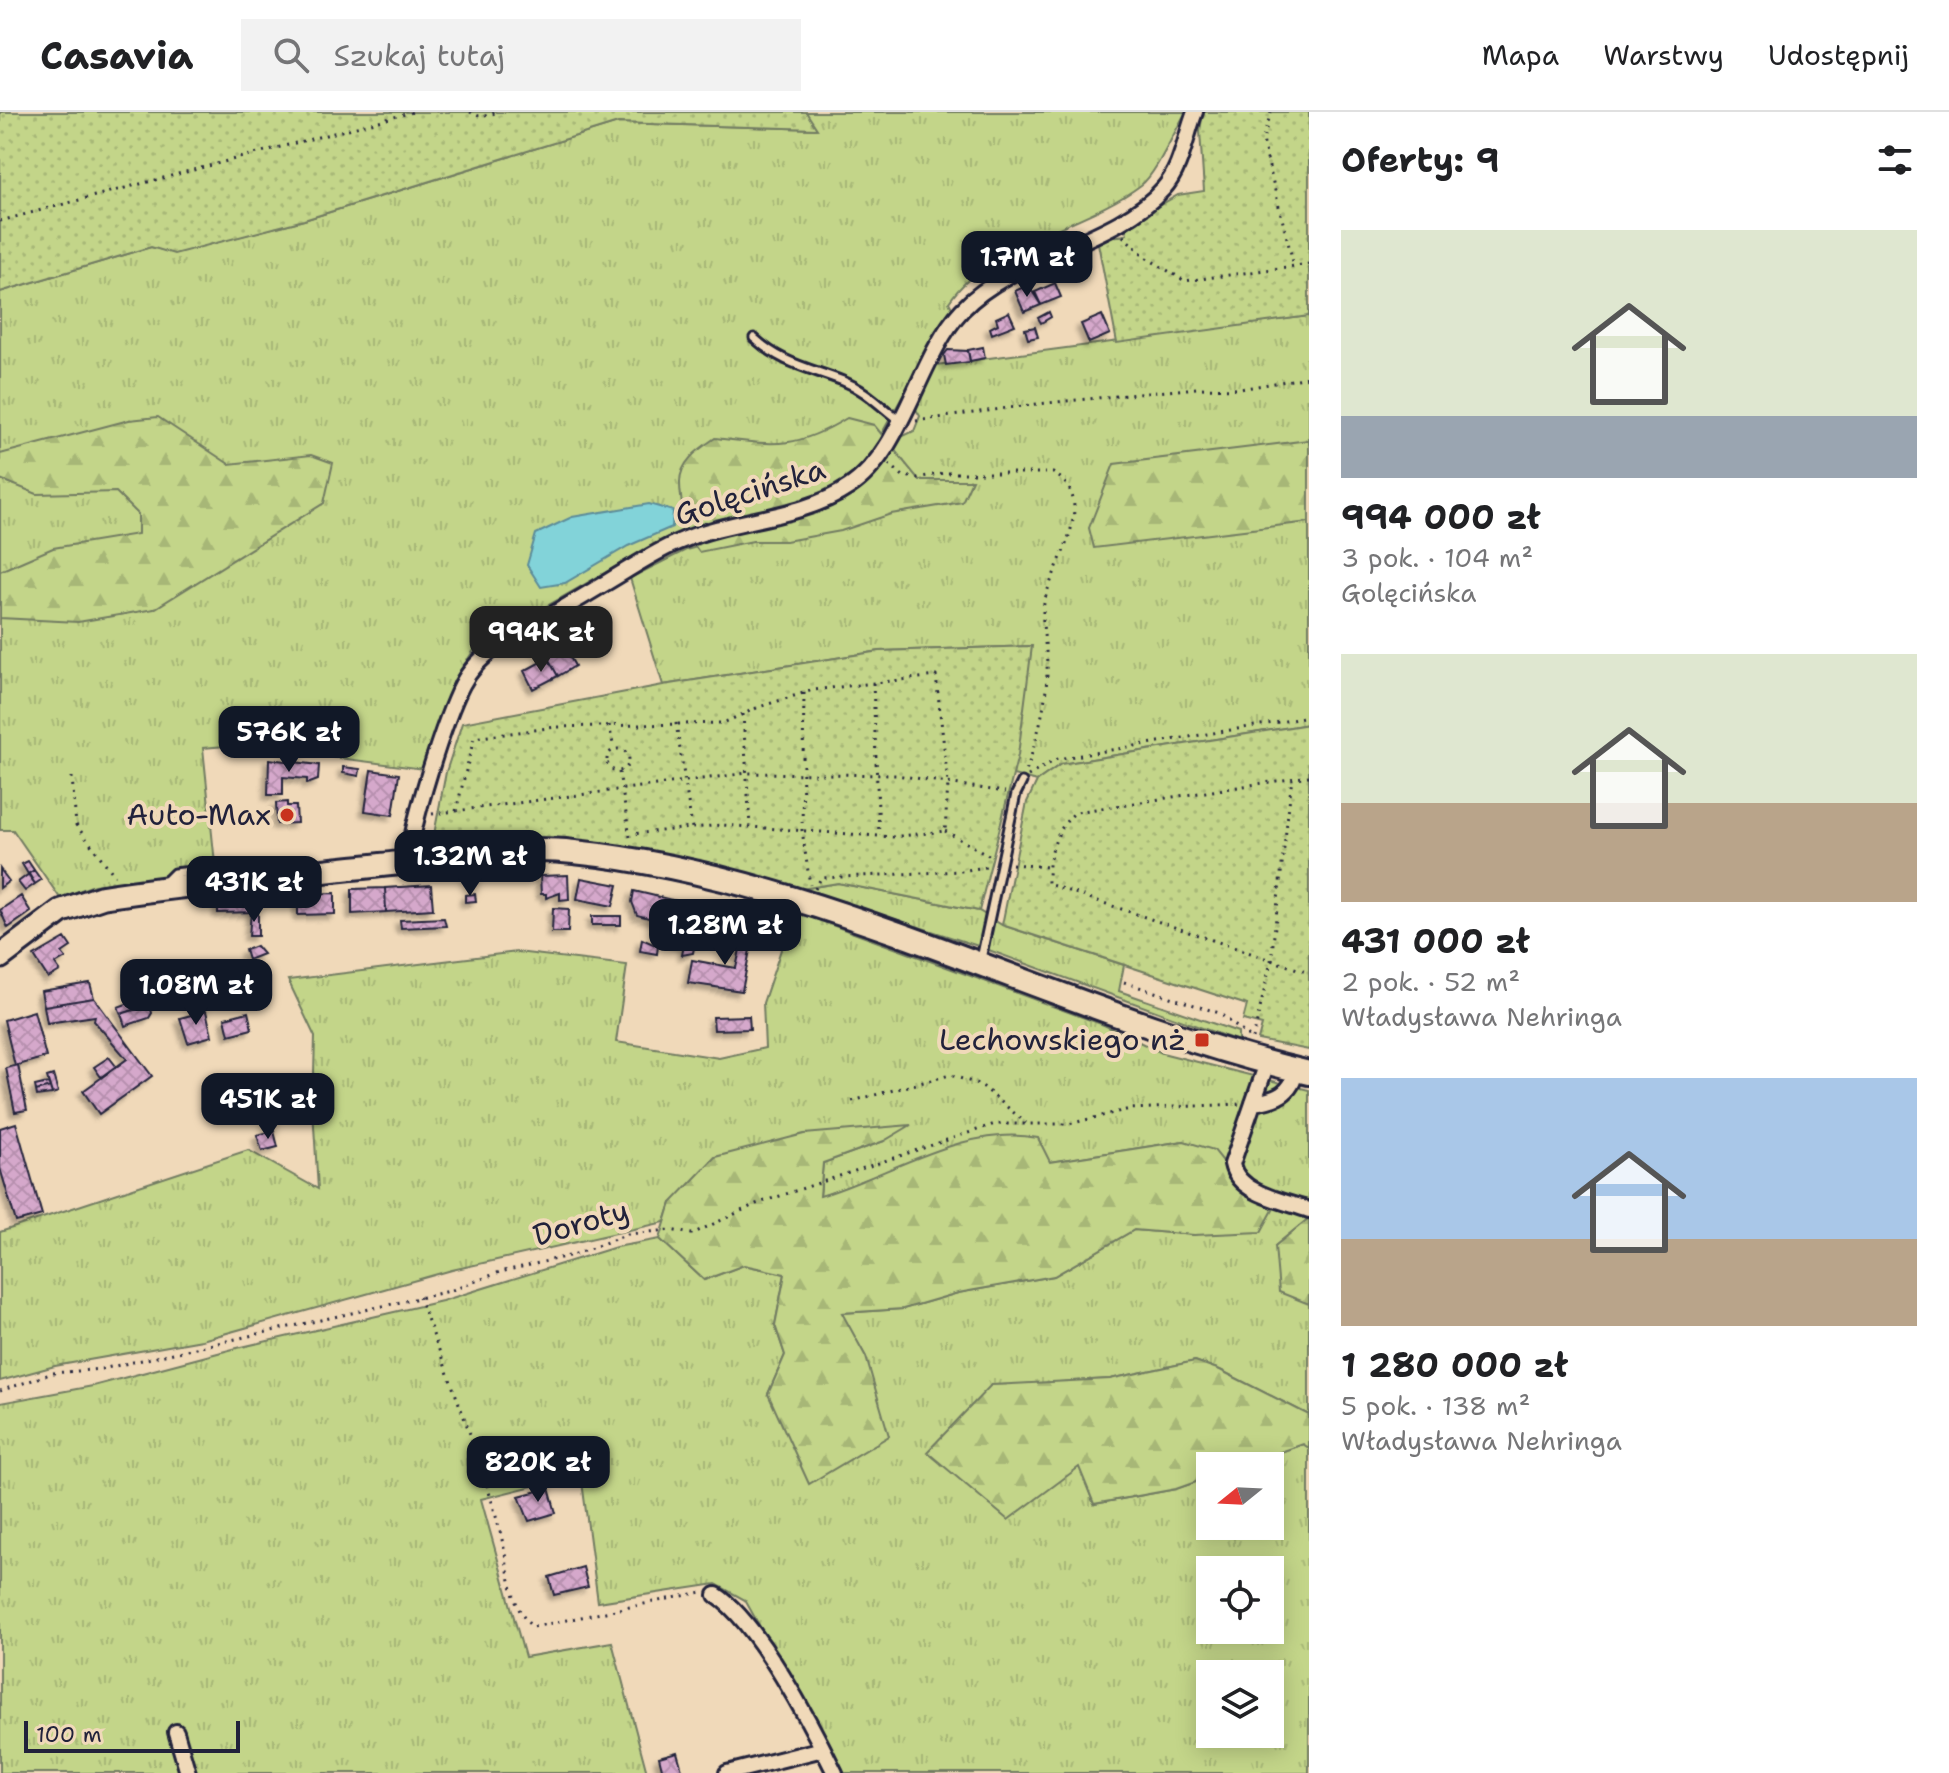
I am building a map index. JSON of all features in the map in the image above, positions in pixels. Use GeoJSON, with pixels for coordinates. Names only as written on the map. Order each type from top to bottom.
{"type":"FeatureCollection","features":[{"type":"Feature","properties":{"kind":"street","name":"Golęcińska"},"geometry":{"type":"LineString","coordinates":[[409,862],[420,816],[461,686],[476,663],[494,648],[677,542],[823,500],[851,486],[879,454],[900,421],[940,342],[962,311],[995,282],[1113,223],[1163,190],[1182,156],[1195,112]]}},
{"type":"Feature","properties":{"kind":"street"},"geometry":{"type":"LineString","coordinates":[[0,957],[66,908],[119,894],[527,851],[606,856],[795,900],[1171,1035],[1302,1071],[1287,1092],[1253,1103]]}},
{"type":"Feature","properties":{"kind":"street"},"geometry":{"type":"LineString","coordinates":[[1267,1063],[1232,1164],[1236,1176],[1249,1188],[1309,1210]]}},
{"type":"Feature","properties":{"kind":"street"},"geometry":{"type":"LineString","coordinates":[[716,1595],[732,1605],[762,1647],[835,1773]]}},
{"type":"Feature","properties":{"kind":"street"},"geometry":{"type":"LineString","coordinates":[[176,1732],[188,1773]]}},
{"type":"Feature","properties":{"kind":"street"},"geometry":{"type":"LineString","coordinates":[[727,1773],[823,1749]]}},
{"type":"Feature","properties":{"kind":"lane"},"geometry":{"type":"LineString","coordinates":[[754,338],[785,363],[844,382],[868,394],[900,421]]}},
{"type":"Feature","properties":{"kind":"lane"},"geometry":{"type":"LineString","coordinates":[[978,965],[1004,864],[1016,794],[1022,782]]}},
{"type":"Feature","properties":{"kind":"path"},"geometry":{"type":"LineString","coordinates":[[0,221],[413,112]]}},
{"type":"Feature","properties":{"kind":"path"},"geometry":{"type":"LineString","coordinates":[[470,112],[481,117],[499,112]]}},
{"type":"Feature","properties":{"kind":"path"},"geometry":{"type":"LineString","coordinates":[[1271,112],[1263,139],[1294,266]]}},
{"type":"Feature","properties":{"kind":"path"},"geometry":{"type":"LineString","coordinates":[[1113,223],[1147,258],[1185,281],[1309,264]]}},
{"type":"Feature","properties":{"kind":"path"},"geometry":{"type":"LineString","coordinates":[[900,421],[1197,388],[1240,389],[1309,377]]}},
{"type":"Feature","properties":{"kind":"path"},"geometry":{"type":"LineString","coordinates":[[879,454],[903,476],[1053,473],[1065,480],[1072,494],[1068,543],[1047,591],[1043,611],[1047,672],[1044,705],[1038,739],[1022,782]]}},
{"type":"Feature","properties":{"kind":"path"},"geometry":{"type":"LineString","coordinates":[[456,811],[474,738],[609,725],[723,723],[804,693],[936,676],[948,783],[945,831]]}},
{"type":"Feature","properties":{"kind":"path"},"geometry":{"type":"LineString","coordinates":[[873,683],[880,775],[879,836]]}},
{"type":"Feature","properties":{"kind":"path"},"geometry":{"type":"LineString","coordinates":[[804,693],[802,830],[811,895],[821,878],[961,871],[1004,864]]}},
{"type":"Feature","properties":{"kind":"path"},"geometry":{"type":"LineString","coordinates":[[743,714],[750,827]]}},
{"type":"Feature","properties":{"kind":"path"},"geometry":{"type":"LineString","coordinates":[[1022,782],[1057,759],[1309,717]]}},
{"type":"Feature","properties":{"kind":"path"},"geometry":{"type":"LineString","coordinates":[[676,723],[692,828]]}},
{"type":"Feature","properties":{"kind":"path"},"geometry":{"type":"LineString","coordinates":[[609,725],[615,750]]}},
{"type":"Feature","properties":{"kind":"path"},"geometry":{"type":"LineString","coordinates":[[619,772],[626,769],[629,758],[625,752],[615,750],[609,754],[607,764],[619,772],[631,834],[692,828],[750,827],[879,836],[945,831],[1004,864]]}},
{"type":"Feature","properties":{"kind":"path"},"geometry":{"type":"LineString","coordinates":[[420,816],[748,773],[880,775],[1016,794]]}},
{"type":"Feature","properties":{"kind":"path"},"geometry":{"type":"LineString","coordinates":[[1309,776],[1076,812],[1064,821],[1048,867],[1048,884],[1309,973]]}},
{"type":"Feature","properties":{"kind":"path"},"geometry":{"type":"LineString","coordinates":[[72,777],[76,825],[120,883],[119,894]]}},
{"type":"Feature","properties":{"kind":"path"},"geometry":{"type":"LineString","coordinates":[[1124,982],[1219,1013],[1253,1041],[1271,961],[1292,778]]}},
{"type":"Feature","properties":{"kind":"path"},"geometry":{"type":"LineString","coordinates":[[1016,864],[1048,867]]}},
{"type":"Feature","properties":{"kind":"path"},"geometry":{"type":"LineString","coordinates":[[852,1101],[950,1075],[981,1085],[1026,1123]]}},
{"type":"Feature","properties":{"kind":"path","name":"Doroty"},"geometry":{"type":"LineString","coordinates":[[0,1391],[53,1373],[102,1369],[419,1297],[573,1255],[628,1234],[670,1230],[692,1234],[756,1204],[995,1124],[1069,1124],[1130,1109],[1253,1103]]}},
{"type":"Feature","properties":{"kind":"path"},"geometry":{"type":"LineString","coordinates":[[419,1297],[471,1445],[501,1537],[515,1598],[525,1621],[533,1627],[699,1591],[716,1595]]}},
{"type":"Feature","properties":{"kind":"green space"},"geometry":{"type":"Polygon","coordinates":[[[0,112],[806,112],[817,129],[618,123],[304,220],[174,254],[151,247],[0,292],[0,112]]]}},
{"type":"Feature","properties":{"kind":"green space"},"geometry":{"type":"Polygon","coordinates":[[[806,112],[1186,112],[1159,162],[1141,185],[1119,200],[1013,250],[966,281],[949,302],[952,308],[863,467],[648,548],[476,647],[454,680],[424,769],[237,745],[203,748],[216,873],[94,885],[60,898],[13,830],[0,830],[0,292],[151,247],[174,253],[304,220],[618,123],[815,129],[806,112]]]}},
{"type":"Feature","properties":{"kind":"green space"},"geometry":{"type":"Polygon","coordinates":[[[1203,112],[1309,112],[1309,316],[1117,343],[1097,238],[1127,234],[1125,225],[1178,195],[1204,191],[1200,131],[1203,112]]]}},
{"type":"Feature","properties":{"kind":"green space"},"geometry":{"type":"Polygon","coordinates":[[[1309,316],[1309,724],[1061,764],[1037,781],[1013,775],[1031,646],[880,651],[663,685],[630,578],[686,550],[774,526],[897,439],[914,431],[920,416],[914,406],[936,365],[1309,316]]]}},
{"type":"Feature","properties":{"kind":"green space"},"geometry":{"type":"Polygon","coordinates":[[[158,417],[229,464],[311,455],[333,463],[324,503],[154,609],[78,622],[0,618],[0,571],[53,548],[138,534],[138,514],[116,492],[37,494],[0,479],[0,454],[129,420],[158,417]]]}},
{"type":"Feature","properties":{"kind":"green space"},"geometry":{"type":"Polygon","coordinates":[[[847,418],[874,425],[919,480],[972,480],[962,502],[891,514],[841,531],[786,541],[753,541],[699,552],[679,523],[681,476],[686,463],[697,452],[715,438],[769,443],[798,440],[813,436],[847,418]]]}},
{"type":"Feature","properties":{"kind":"green space"},"geometry":{"type":"Polygon","coordinates":[[[1309,440],[1309,522],[1094,548],[1089,528],[1114,464],[1309,440]]]}},
{"type":"Feature","properties":{"kind":"green space"},"geometry":{"type":"Polygon","coordinates":[[[1032,646],[1018,755],[979,911],[838,883],[801,889],[660,852],[574,840],[432,845],[446,772],[462,723],[663,685],[880,651],[1032,646]]]}},
{"type":"Feature","properties":{"kind":"green space"},"geometry":{"type":"Polygon","coordinates":[[[1309,724],[1309,1050],[1258,1040],[1262,1025],[1243,1020],[1247,1005],[1002,925],[1027,802],[1037,781],[1061,764],[1309,724]]]}},
{"type":"Feature","properties":{"kind":"green space"},"geometry":{"type":"Polygon","coordinates":[[[838,883],[979,911],[1002,925],[1124,965],[1119,991],[1238,1032],[1238,1041],[975,945],[801,889],[838,883]]]}},
{"type":"Feature","properties":{"kind":"green space"},"geometry":{"type":"Polygon","coordinates":[[[794,911],[1104,1025],[1162,1053],[1309,1090],[1309,1218],[1275,1246],[1309,1304],[1309,1415],[1220,1370],[1195,1361],[1110,1379],[991,1386],[1080,1467],[1094,1504],[1176,1489],[1196,1482],[1196,1540],[1284,1540],[1284,1452],[1280,1452],[1303,1444],[1309,1448],[1309,1773],[842,1773],[745,1600],[716,1584],[598,1602],[581,1474],[481,1499],[525,1657],[612,1642],[647,1773],[0,1773],[0,1403],[93,1386],[233,1349],[442,1301],[616,1247],[660,1239],[704,1280],[744,1265],[785,1274],[775,1325],[785,1355],[768,1394],[866,1357],[841,1313],[903,1309],[958,1293],[1054,1276],[1134,1230],[1194,1235],[1184,1141],[1049,1162],[955,1146],[820,1197],[823,1163],[884,1141],[671,1203],[665,1222],[452,1270],[202,1340],[55,1366],[0,1381],[0,1232],[248,1150],[318,1189],[313,1110],[315,1037],[288,980],[517,952],[627,965],[616,1042],[719,1058],[765,1048],[763,1003],[794,911]]]}},
{"type":"Feature","properties":{"kind":"green space"},"geometry":{"type":"Polygon","coordinates":[[[911,1125],[884,1141],[823,1163],[820,1196],[955,1144],[1011,1135],[1038,1138],[1050,1162],[1184,1141],[1214,1150],[1243,1186],[1273,1210],[1261,1232],[1194,1235],[1134,1230],[1054,1276],[958,1293],[903,1309],[842,1313],[866,1357],[889,1436],[809,1484],[768,1394],[785,1355],[775,1325],[785,1274],[744,1265],[704,1280],[660,1239],[671,1203],[715,1157],[804,1134],[911,1125]]]}},
{"type":"Feature","properties":{"kind":"green space"},"geometry":{"type":"Polygon","coordinates":[[[1309,1218],[1309,1304],[1279,1292],[1275,1246],[1309,1218]]]}},
{"type":"Feature","properties":{"kind":"green space"},"geometry":{"type":"Polygon","coordinates":[[[1195,1361],[1220,1370],[1309,1415],[1309,1448],[1303,1444],[1280,1452],[1196,1452],[1196,1482],[1176,1489],[1094,1504],[1079,1467],[1008,1520],[927,1452],[991,1385],[1110,1379],[1195,1361]]]}},
{"type":"Feature","properties":{"kind":"water"},"geometry":{"type":"Polygon","coordinates":[[[649,504],[673,511],[672,527],[628,546],[565,583],[541,587],[527,565],[536,534],[572,517],[649,504]]]}},
{"type":"Feature","properties":{"kind":"building"},"geometry":{"type":"Polygon","coordinates":[[[1083,260],[1087,270],[1079,274],[1075,264],[1083,260]]]}},
{"type":"Feature","properties":{"kind":"building"},"geometry":{"type":"Polygon","coordinates":[[[1055,283],[1061,297],[1041,305],[1035,292],[1055,283]]]}},
{"type":"Feature","properties":{"kind":"building"},"geometry":{"type":"Polygon","coordinates":[[[1028,285],[1041,305],[1024,312],[1015,291],[1028,285]]]}},
{"type":"Feature","properties":{"kind":"building"},"geometry":{"type":"Polygon","coordinates":[[[1009,312],[1015,325],[992,334],[990,328],[998,324],[996,318],[1009,312]]]}},
{"type":"Feature","properties":{"kind":"building"},"geometry":{"type":"Polygon","coordinates":[[[1049,312],[1051,317],[1041,323],[1038,318],[1049,312]]]}},
{"type":"Feature","properties":{"kind":"building"},"geometry":{"type":"Polygon","coordinates":[[[1102,315],[1110,334],[1089,343],[1081,324],[1102,315]]]}},
{"type":"Feature","properties":{"kind":"building"},"geometry":{"type":"Polygon","coordinates":[[[1035,327],[1038,337],[1028,339],[1025,329],[1035,327]]]}},
{"type":"Feature","properties":{"kind":"building"},"geometry":{"type":"Polygon","coordinates":[[[983,347],[985,358],[970,361],[968,350],[983,347]]]}},
{"type":"Feature","properties":{"kind":"building"},"geometry":{"type":"Polygon","coordinates":[[[948,350],[968,351],[970,362],[946,365],[944,355],[948,350]]]}},
{"type":"Feature","properties":{"kind":"building"},"geometry":{"type":"Polygon","coordinates":[[[562,643],[575,666],[558,676],[545,653],[562,643]]]}},
{"type":"Feature","properties":{"kind":"building"},"geometry":{"type":"Polygon","coordinates":[[[548,658],[558,676],[533,689],[524,671],[548,658]]]}},
{"type":"Feature","properties":{"kind":"building"},"geometry":{"type":"Polygon","coordinates":[[[269,759],[319,765],[318,780],[307,784],[307,779],[283,777],[283,795],[268,795],[269,759]]]}},
{"type":"Feature","properties":{"kind":"building"},"geometry":{"type":"Polygon","coordinates":[[[343,767],[360,769],[359,776],[343,773],[343,767]]]}},
{"type":"Feature","properties":{"kind":"building"},"geometry":{"type":"Polygon","coordinates":[[[371,770],[399,774],[393,815],[365,811],[371,770]]]}},
{"type":"Feature","properties":{"kind":"building","name":"Auto-Max"},"geometry":{"type":"Polygon","coordinates":[[[287,802],[287,806],[296,806],[297,823],[277,824],[276,803],[287,802]]]}},
{"type":"Feature","properties":{"kind":"building"},"geometry":{"type":"Polygon","coordinates":[[[28,861],[34,870],[28,874],[22,864],[28,861]]]}},
{"type":"Feature","properties":{"kind":"building"},"geometry":{"type":"Polygon","coordinates":[[[0,869],[9,881],[0,888],[0,869]]]}},
{"type":"Feature","properties":{"kind":"building"},"geometry":{"type":"Polygon","coordinates":[[[34,870],[41,880],[35,884],[28,874],[34,870]]]}},
{"type":"Feature","properties":{"kind":"building"},"geometry":{"type":"Polygon","coordinates":[[[29,874],[35,884],[25,891],[18,882],[29,874]]]}},
{"type":"Feature","properties":{"kind":"building"},"geometry":{"type":"Polygon","coordinates":[[[568,875],[569,899],[560,900],[560,893],[546,898],[546,894],[541,894],[540,876],[568,875]]]}},
{"type":"Feature","properties":{"kind":"building"},"geometry":{"type":"Polygon","coordinates":[[[581,878],[618,885],[613,906],[577,899],[581,878]]]}},
{"type":"Feature","properties":{"kind":"building"},"geometry":{"type":"Polygon","coordinates":[[[431,885],[433,909],[386,912],[385,888],[431,885]]]}},
{"type":"Feature","properties":{"kind":"building"},"geometry":{"type":"Polygon","coordinates":[[[385,888],[386,912],[352,914],[352,889],[385,888]]]}},
{"type":"Feature","properties":{"kind":"building"},"geometry":{"type":"Polygon","coordinates":[[[634,891],[672,900],[668,923],[637,915],[632,902],[634,891]]]}},
{"type":"Feature","properties":{"kind":"building"},"geometry":{"type":"Polygon","coordinates":[[[335,893],[335,914],[298,915],[298,894],[335,893]]]}},
{"type":"Feature","properties":{"kind":"building"},"geometry":{"type":"Polygon","coordinates":[[[255,894],[255,912],[218,913],[218,895],[255,894]]]}},
{"type":"Feature","properties":{"kind":"building"},"geometry":{"type":"Polygon","coordinates":[[[475,894],[476,901],[465,902],[465,895],[475,894]]]}},
{"type":"Feature","properties":{"kind":"building"},"geometry":{"type":"Polygon","coordinates":[[[21,896],[31,912],[8,928],[0,910],[21,896]]]}},
{"type":"Feature","properties":{"kind":"building"},"geometry":{"type":"Polygon","coordinates":[[[672,900],[692,904],[689,923],[668,919],[672,900]]]}},
{"type":"Feature","properties":{"kind":"building"},"geometry":{"type":"Polygon","coordinates":[[[698,905],[731,914],[725,937],[710,934],[709,937],[691,929],[698,905]]]}},
{"type":"Feature","properties":{"kind":"building"},"geometry":{"type":"Polygon","coordinates":[[[553,908],[569,909],[568,932],[552,932],[553,908]]]}},
{"type":"Feature","properties":{"kind":"building"},"geometry":{"type":"Polygon","coordinates":[[[258,911],[258,936],[249,936],[251,912],[258,911]]]}},
{"type":"Feature","properties":{"kind":"building"},"geometry":{"type":"Polygon","coordinates":[[[592,916],[621,916],[621,925],[592,925],[592,916]]]}},
{"type":"Feature","properties":{"kind":"building"},"geometry":{"type":"Polygon","coordinates":[[[747,917],[756,919],[742,991],[688,983],[692,960],[736,968],[747,917]]]}},
{"type":"Feature","properties":{"kind":"building"},"geometry":{"type":"Polygon","coordinates":[[[444,918],[446,926],[401,928],[400,920],[444,918]]]}},
{"type":"Feature","properties":{"kind":"building"},"geometry":{"type":"Polygon","coordinates":[[[674,921],[689,923],[684,945],[675,943],[679,926],[673,924],[674,921]]]}},
{"type":"Feature","properties":{"kind":"building"},"geometry":{"type":"Polygon","coordinates":[[[65,938],[71,947],[62,953],[66,958],[55,964],[60,971],[48,978],[34,956],[65,938]]]}},
{"type":"Feature","properties":{"kind":"building"},"geometry":{"type":"Polygon","coordinates":[[[642,939],[658,946],[657,954],[640,951],[642,939]]]}},
{"type":"Feature","properties":{"kind":"building"},"geometry":{"type":"Polygon","coordinates":[[[684,945],[694,948],[693,953],[682,955],[684,945]]]}},
{"type":"Feature","properties":{"kind":"building"},"geometry":{"type":"Polygon","coordinates":[[[256,946],[263,954],[248,960],[245,950],[256,946]]]}},
{"type":"Feature","properties":{"kind":"building"},"geometry":{"type":"Polygon","coordinates":[[[257,970],[267,972],[267,979],[258,978],[257,970]]]}},
{"type":"Feature","properties":{"kind":"building"},"geometry":{"type":"Polygon","coordinates":[[[90,983],[94,998],[44,1006],[41,991],[90,983]]]}},
{"type":"Feature","properties":{"kind":"building"},"geometry":{"type":"Polygon","coordinates":[[[94,998],[152,1076],[99,1114],[83,1091],[127,1059],[94,1021],[95,1016],[47,1023],[44,1006],[94,998]]]}},
{"type":"Feature","properties":{"kind":"building"},"geometry":{"type":"Polygon","coordinates":[[[142,998],[145,1006],[121,1014],[118,1007],[142,998]]]}},
{"type":"Feature","properties":{"kind":"building"},"geometry":{"type":"Polygon","coordinates":[[[150,1005],[152,1013],[149,1018],[125,1026],[121,1014],[150,1005]]]}},
{"type":"Feature","properties":{"kind":"building"},"geometry":{"type":"Polygon","coordinates":[[[34,1011],[46,1057],[15,1066],[4,1020],[34,1011]]]}},
{"type":"Feature","properties":{"kind":"building"},"geometry":{"type":"Polygon","coordinates":[[[206,1011],[212,1036],[188,1043],[180,1018],[206,1011]]]}},
{"type":"Feature","properties":{"kind":"building"},"geometry":{"type":"Polygon","coordinates":[[[248,1012],[252,1029],[229,1035],[225,1018],[248,1012]]]}},
{"type":"Feature","properties":{"kind":"building"},"geometry":{"type":"Polygon","coordinates":[[[749,1016],[750,1029],[714,1030],[713,1017],[749,1016]]]}},
{"type":"Feature","properties":{"kind":"building"},"geometry":{"type":"Polygon","coordinates":[[[109,1057],[116,1066],[101,1077],[94,1067],[109,1057]]]}},
{"type":"Feature","properties":{"kind":"building"},"geometry":{"type":"Polygon","coordinates":[[[18,1065],[27,1110],[15,1112],[6,1068],[18,1065]]]}},
{"type":"Feature","properties":{"kind":"building"},"geometry":{"type":"Polygon","coordinates":[[[53,1075],[58,1092],[52,1094],[47,1077],[53,1075]]]}},
{"type":"Feature","properties":{"kind":"building"},"geometry":{"type":"Polygon","coordinates":[[[48,1083],[50,1087],[36,1091],[35,1086],[48,1083]]]}},
{"type":"Feature","properties":{"kind":"building"},"geometry":{"type":"Polygon","coordinates":[[[50,1087],[52,1094],[37,1096],[36,1091],[50,1087]]]}},
{"type":"Feature","properties":{"kind":"building"},"geometry":{"type":"Polygon","coordinates":[[[16,1123],[42,1215],[16,1222],[0,1168],[0,1128],[16,1123]]]}},
{"type":"Feature","properties":{"kind":"building"},"geometry":{"type":"Polygon","coordinates":[[[274,1131],[278,1147],[262,1151],[257,1135],[274,1131]]]}},
{"type":"Feature","properties":{"kind":"building"},"geometry":{"type":"Polygon","coordinates":[[[549,1488],[556,1513],[529,1521],[519,1496],[549,1488]]]}},
{"type":"Feature","properties":{"kind":"building"},"geometry":{"type":"Polygon","coordinates":[[[583,1567],[588,1587],[554,1595],[549,1577],[583,1567]]]}},
{"type":"Feature","properties":{"kind":"building"},"geometry":{"type":"Polygon","coordinates":[[[677,1752],[683,1773],[663,1773],[659,1757],[677,1752]]]}},
{"type":"Feature","properties":{"kind":"place","name":"Auto-Max"},"geometry":{"type":"Point","coordinates":[287,815]}},
{"type":"Feature","properties":{"kind":"place","name":"Lechowskiego nż"},"geometry":{"type":"Point","coordinates":[1202,1040]}}]}
